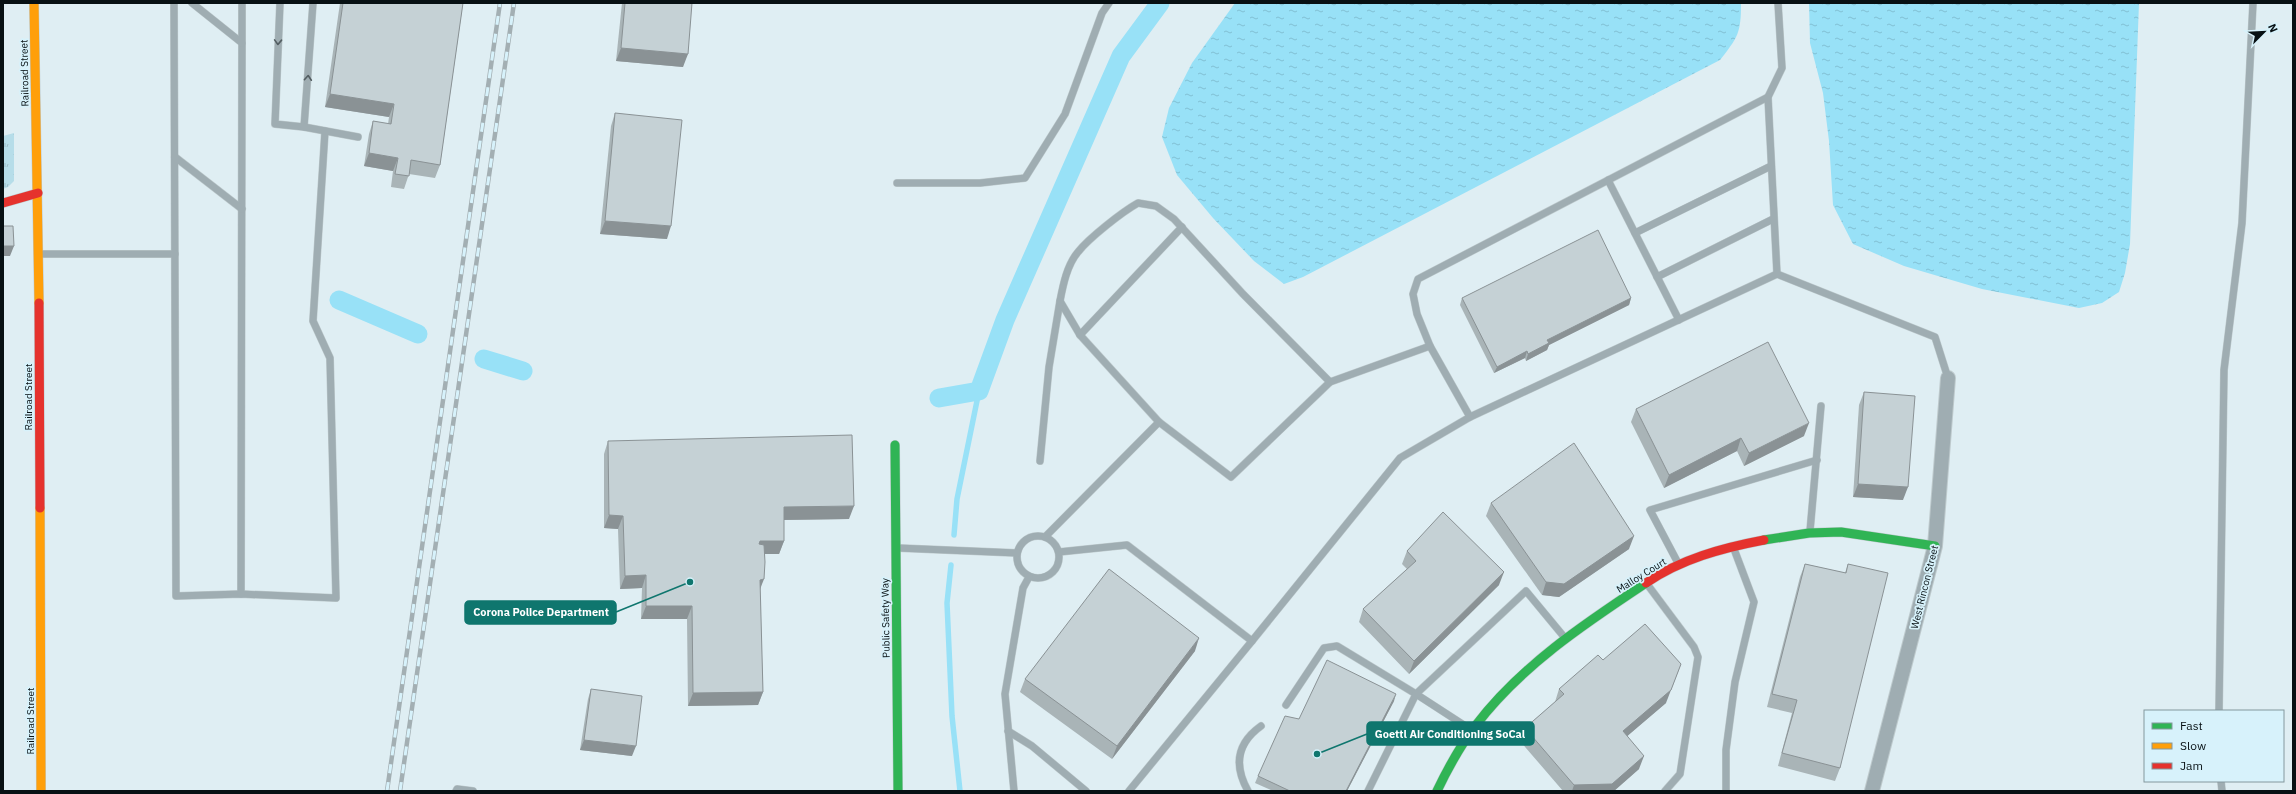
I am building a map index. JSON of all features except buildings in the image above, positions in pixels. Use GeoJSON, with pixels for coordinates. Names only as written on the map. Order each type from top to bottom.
{"type":"FeatureCollection","features":[{"type":"Feature","properties":{"kind":"street","name":"Railroad Street"},"geometry":{"type":"LineString","coordinates":[[34,3],[38,193],[41,791]]}},
{"type":"Feature","properties":{"kind":"street"},"geometry":{"type":"LineString","coordinates":[[3,203],[38,193]]}},
{"type":"Feature","properties":{"kind":"street","name":"West Rincon Street"},"geometry":{"type":"LineString","coordinates":[[1872,791],[1935,546],[1948,378]]}},
{"type":"Feature","properties":{"kind":"street","name":"Public Safety Way"},"geometry":{"type":"LineString","coordinates":[[895,445],[898,791]]}},
{"type":"Feature","properties":{"kind":"street","name":"Malloy Court"},"geometry":{"type":"LineString","coordinates":[[1437,791],[1453,760],[1472,730],[1490,707],[1565,638],[1646,583],[1678,565],[1733,547],[1810,533],[1838,532],[1935,546]]}},
{"type":"Feature","properties":{"kind":"lane"},"geometry":{"type":"LineString","coordinates":[[174,3],[176,596],[241,594],[336,598],[330,358],[313,321],[324,131]]}},
{"type":"Feature","properties":{"kind":"lane"},"geometry":{"type":"LineString","coordinates":[[192,3],[242,43]]}},
{"type":"Feature","properties":{"kind":"lane"},"geometry":{"type":"LineString","coordinates":[[241,594],[242,3]]}},
{"type":"Feature","properties":{"kind":"lane"},"geometry":{"type":"LineString","coordinates":[[280,3],[275,124],[304,127],[358,137]]}},
{"type":"Feature","properties":{"kind":"lane"},"geometry":{"type":"LineString","coordinates":[[304,127],[313,3]]}},
{"type":"Feature","properties":{"kind":"lane"},"geometry":{"type":"LineString","coordinates":[[897,183],[980,183],[1025,178],[1065,114],[1102,13],[1109,3]]}},
{"type":"Feature","properties":{"kind":"lane"},"geometry":{"type":"LineString","coordinates":[[1777,274],[1773,219],[1768,96],[1782,68],[1778,3]]}},
{"type":"Feature","properties":{"kind":"lane"},"geometry":{"type":"LineString","coordinates":[[2219,710],[2224,370],[2242,223],[2253,3]]}},
{"type":"Feature","properties":{"kind":"lane"},"geometry":{"type":"LineString","coordinates":[[1470,417],[1430,346],[1417,314],[1413,294],[1418,279],[1768,96]]}},
{"type":"Feature","properties":{"kind":"lane"},"geometry":{"type":"LineString","coordinates":[[175,157],[242,210]]}},
{"type":"Feature","properties":{"kind":"lane"},"geometry":{"type":"LineString","coordinates":[[1635,233],[1771,166]]}},
{"type":"Feature","properties":{"kind":"lane"},"geometry":{"type":"LineString","coordinates":[[1608,180],[1679,320]]}},
{"type":"Feature","properties":{"kind":"lane"},"geometry":{"type":"LineString","coordinates":[[1040,461],[1049,367],[1064,280],[1077,252],[1127,210],[1138,203],[1156,206],[1182,227],[1243,294],[1330,382]]}},
{"type":"Feature","properties":{"kind":"lane"},"geometry":{"type":"LineString","coordinates":[[1657,277],[1773,219]]}},
{"type":"Feature","properties":{"kind":"lane"},"geometry":{"type":"LineString","coordinates":[[1080,335],[1182,227]]}},
{"type":"Feature","properties":{"kind":"lane"},"geometry":{"type":"LineString","coordinates":[[38,254],[175,254]]}},
{"type":"Feature","properties":{"kind":"lane"},"geometry":{"type":"LineString","coordinates":[[1129,791],[1400,458],[1470,417],[1777,274],[1935,337],[1948,378]]}},
{"type":"Feature","properties":{"kind":"lane"},"geometry":{"type":"LineString","coordinates":[[1060,302],[1080,335],[1159,422],[1231,477],[1330,382],[1430,346]]}},
{"type":"Feature","properties":{"kind":"lane"},"geometry":{"type":"LineString","coordinates":[[1810,533],[1821,406]]}},
{"type":"Feature","properties":{"kind":"lane"},"geometry":{"type":"LineString","coordinates":[[1045,537],[1159,422]]}},
{"type":"Feature","properties":{"kind":"lane"},"geometry":{"type":"LineString","coordinates":[[1678,565],[1650,510],[1817,460]]}},
{"type":"Feature","properties":{"kind":"lane"},"geometry":{"type":"LineString","coordinates":[[1031,537],[1045,537],[1056,546],[1059,552],[1058,566],[1054,572],[1042,579],[1029,577],[1019,567],[1017,552],[1025,540],[1031,537]]}},
{"type":"Feature","properties":{"kind":"lane"},"geometry":{"type":"LineString","coordinates":[[1059,552],[1127,545],[1252,641]]}},
{"type":"Feature","properties":{"kind":"lane"},"geometry":{"type":"LineString","coordinates":[[1726,791],[1726,750],[1735,682],[1754,602],[1733,547]]}},
{"type":"Feature","properties":{"kind":"lane"},"geometry":{"type":"LineString","coordinates":[[896,548],[1017,552]]}},
{"type":"Feature","properties":{"kind":"lane"},"geometry":{"type":"LineString","coordinates":[[1014,791],[1005,694],[1023,588],[1029,577]]}},
{"type":"Feature","properties":{"kind":"lane"},"geometry":{"type":"LineString","coordinates":[[1646,583],[1686,636],[1698,657],[1680,774],[1665,791]]}},
{"type":"Feature","properties":{"kind":"lane"},"geometry":{"type":"LineString","coordinates":[[1368,791],[1416,694],[1526,591],[1565,638]]}},
{"type":"Feature","properties":{"kind":"lane"},"geometry":{"type":"LineString","coordinates":[[1286,705],[1324,648],[1337,646],[1472,730]]}},
{"type":"Feature","properties":{"kind":"lane"},"geometry":{"type":"LineString","coordinates":[[1248,791],[1240,776],[1240,751],[1251,734],[1261,726]]}},
{"type":"Feature","properties":{"kind":"lane"},"geometry":{"type":"LineString","coordinates":[[1008,731],[1032,746],[1086,791]]}},
{"type":"Feature","properties":{"kind":"lane"},"geometry":{"type":"LineString","coordinates":[[456,791],[457,788],[473,791]]}},
{"type":"Feature","properties":{"kind":"green space"},"geometry":{"type":"Polygon","coordinates":[[[14,133],[14,181],[8,187],[3,189],[3,136],[14,133]]]}},
{"type":"Feature","properties":{"kind":"water"},"geometry":{"type":"Polygon","coordinates":[[[1235,3],[1741,3],[1739,28],[1735,40],[1720,60],[1303,277],[1284,284],[1254,261],[1213,218],[1177,175],[1162,137],[1169,108],[1192,63],[1235,3]]]}},
{"type":"Feature","properties":{"kind":"water"},"geometry":{"type":"Polygon","coordinates":[[[1809,3],[2139,3],[2130,244],[2125,273],[2119,292],[2102,303],[2079,308],[1982,289],[1904,266],[1853,244],[1833,205],[1829,141],[1823,93],[1810,43],[1809,3]]]}},
{"type":"Feature","properties":{"kind":"waterway"},"geometry":{"type":"LineString","coordinates":[[939,398],[979,391],[1005,320],[1121,56],[1160,3]]}},
{"type":"Feature","properties":{"kind":"waterway"},"geometry":{"type":"LineString","coordinates":[[339,300],[418,334]]}},
{"type":"Feature","properties":{"kind":"waterway"},"geometry":{"type":"LineString","coordinates":[[484,359],[523,371]]}},
{"type":"Feature","properties":{"kind":"waterway"},"geometry":{"type":"LineString","coordinates":[[954,535],[957,499],[979,391]]}},
{"type":"Feature","properties":{"kind":"waterway"},"geometry":{"type":"LineString","coordinates":[[951,565],[947,603],[952,716],[960,791]]}},
{"type":"Feature","properties":{"kind":"railway"},"geometry":{"type":"LineString","coordinates":[[387,791],[500,3]]}},
{"type":"Feature","properties":{"kind":"railway"},"geometry":{"type":"LineString","coordinates":[[400,791],[514,3]]}},
{"type":"Feature","properties":{"kind":"traffic: fast"},"geometry":{"type":"LineString","coordinates":[[895,445],[898,791]]}},
{"type":"Feature","properties":{"kind":"traffic: fast"},"geometry":{"type":"LineString","coordinates":[[1764,540],[1809,533],[1841,532],[1935,546]]}},
{"type":"Feature","properties":{"kind":"traffic: fast"},"geometry":{"type":"LineString","coordinates":[[1437,791],[1445,774],[1470,733],[1513,684],[1533,665],[1577,630],[1646,583]]}},
{"type":"Feature","properties":{"kind":"traffic: slow"},"geometry":{"type":"LineString","coordinates":[[34,3],[39,303]]}},
{"type":"Feature","properties":{"kind":"traffic: slow"},"geometry":{"type":"LineString","coordinates":[[40,508],[41,791]]}},
{"type":"Feature","properties":{"kind":"traffic: jam"},"geometry":{"type":"LineString","coordinates":[[3,203],[38,193]]}},
{"type":"Feature","properties":{"kind":"traffic: jam"},"geometry":{"type":"LineString","coordinates":[[39,303],[40,508]]}},
{"type":"Feature","properties":{"kind":"traffic: jam"},"geometry":{"type":"LineString","coordinates":[[1646,583],[1673,567],[1688,561],[1717,551],[1764,540]]}},
{"type":"Feature","properties":{"kind":"place","name":"Corona Police Department"},"geometry":{"type":"Point","coordinates":[690,582]}},
{"type":"Feature","properties":{"kind":"place","name":"Goettl Air Conditioning SoCal"},"geometry":{"type":"Point","coordinates":[1317,754]}}]}
